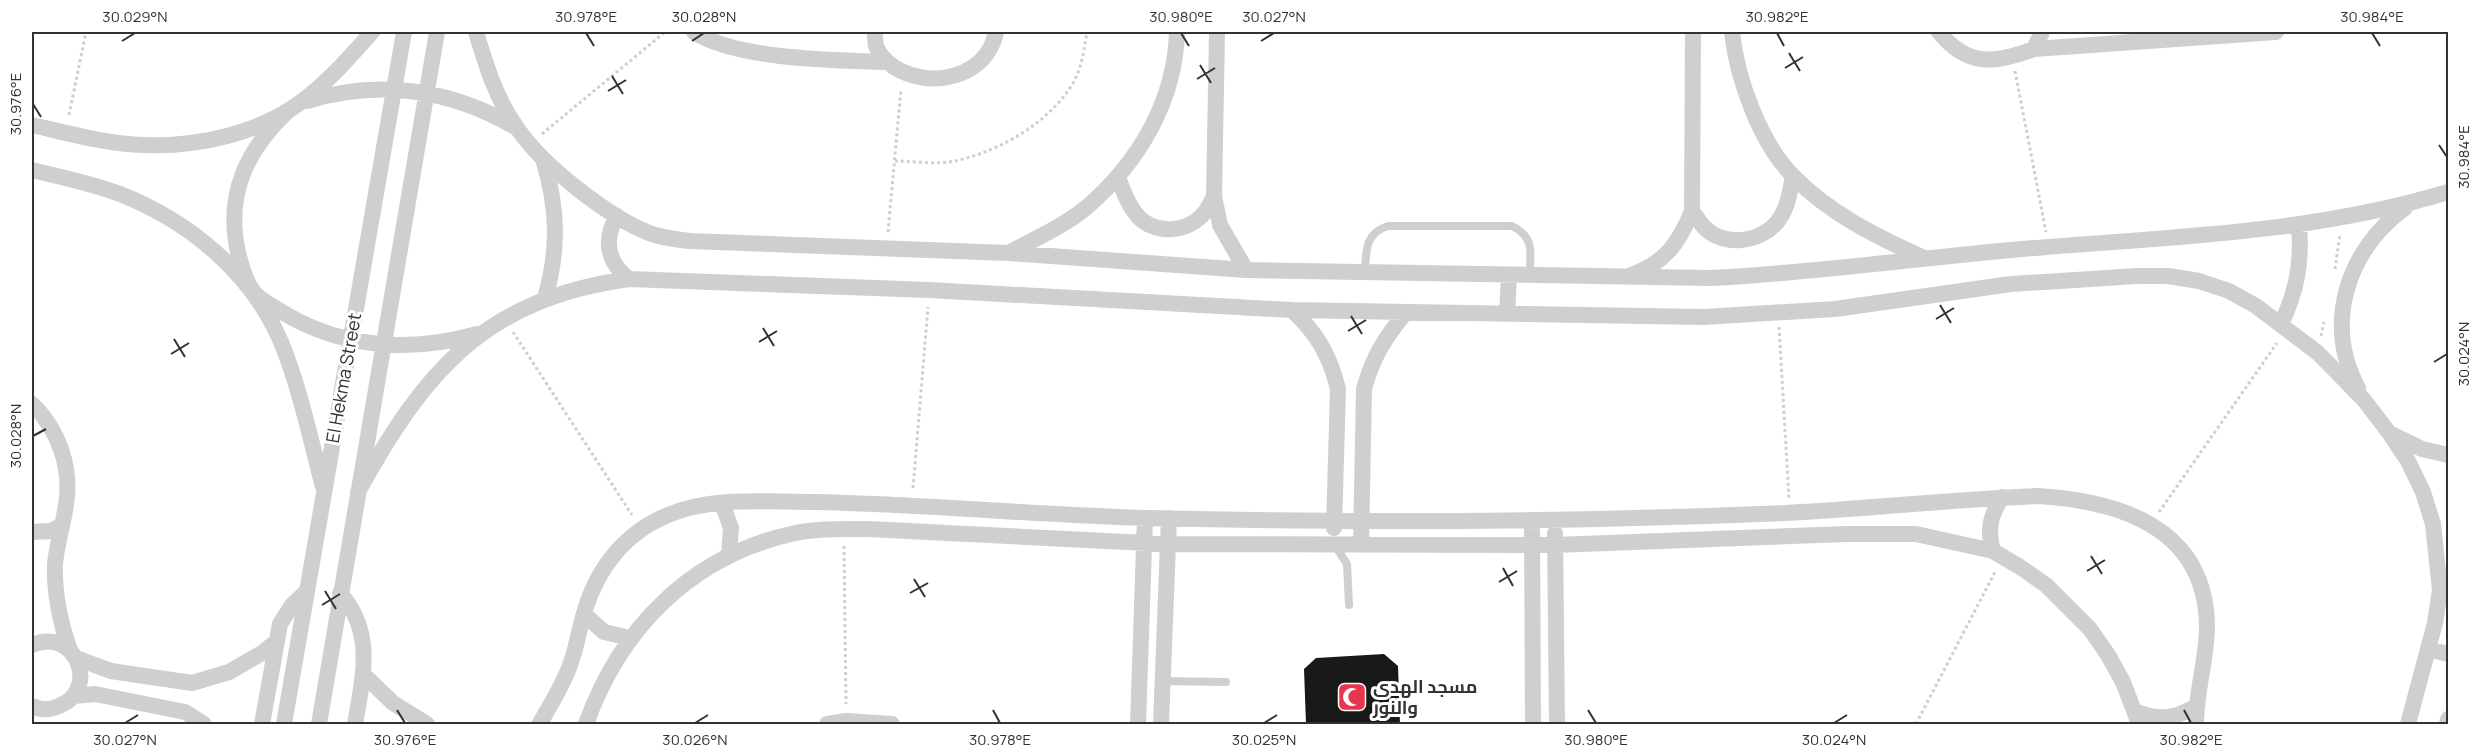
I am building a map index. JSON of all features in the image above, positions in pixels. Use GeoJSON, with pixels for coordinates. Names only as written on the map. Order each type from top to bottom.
{"type":"FeatureCollection","features":[{"type":"Feature","properties":{"kind":"street"},"geometry":{"type":"LineString","coordinates":[[372,32],[339,69],[263,137],[252,153],[240,180],[235,208],[235,237],[241,265],[253,292],[271,305],[309,326],[351,340],[383,345],[423,345],[482,332]]}},
{"type":"Feature","properties":{"kind":"street","name":"El Hekma Street"},"geometry":{"type":"LineString","coordinates":[[284,724],[404,32]]}},
{"type":"Feature","properties":{"kind":"street","name":"El Hekma Street"},"geometry":{"type":"LineString","coordinates":[[319,724],[437,32]]}},
{"type":"Feature","properties":{"kind":"street"},"geometry":{"type":"LineString","coordinates":[[476,32],[496,91],[516,127],[543,159],[566,179],[617,216],[642,230],[670,238],[1008,253],[1245,270],[1710,278],[1773,275],[1923,257],[2215,234],[2299,225],[2411,203],[2448,192]]}},
{"type":"Feature","properties":{"kind":"street"},"geometry":{"type":"LineString","coordinates":[[694,32],[705,39],[741,49],[806,59],[887,62]]}},
{"type":"Feature","properties":{"kind":"street"},"geometry":{"type":"LineString","coordinates":[[875,32],[876,47],[887,62],[902,72],[927,79],[952,77],[975,67],[987,54],[996,32]]}},
{"type":"Feature","properties":{"kind":"street"},"geometry":{"type":"LineString","coordinates":[[1008,253],[1052,230],[1086,208],[1118,177],[1134,157],[1152,127],[1166,96],[1176,50],[1177,32]]}},
{"type":"Feature","properties":{"kind":"street"},"geometry":{"type":"LineString","coordinates":[[1217,32],[1214,196],[1220,225],[1245,270]]}},
{"type":"Feature","properties":{"kind":"street"},"geometry":{"type":"LineString","coordinates":[[1622,278],[1646,269],[1667,255],[1683,234],[1692,211],[1693,32]]}},
{"type":"Feature","properties":{"kind":"street"},"geometry":{"type":"LineString","coordinates":[[1732,32],[1742,78],[1754,113],[1772,146],[1793,176],[1823,203],[1853,222],[1887,242],[1923,257]]}},
{"type":"Feature","properties":{"kind":"street"},"geometry":{"type":"LineString","coordinates":[[1939,32],[1950,45],[1969,57],[1990,61],[2013,57],[2034,49],[2276,32]]}},
{"type":"Feature","properties":{"kind":"street"},"geometry":{"type":"LineString","coordinates":[[2034,49],[2042,32]]}},
{"type":"Feature","properties":{"kind":"street"},"geometry":{"type":"LineString","coordinates":[[32,125],[143,145],[181,144],[219,138],[255,127],[295,106],[347,91],[394,89],[427,92],[473,105],[516,127]]}},
{"type":"Feature","properties":{"kind":"street"},"geometry":{"type":"LineString","coordinates":[[543,159],[555,204],[557,228],[556,252],[545,298]]}},
{"type":"Feature","properties":{"kind":"street"},"geometry":{"type":"LineString","coordinates":[[32,170],[87,183],[153,210],[184,228],[234,269],[269,316],[282,343],[324,490]]}},
{"type":"Feature","properties":{"kind":"street"},"geometry":{"type":"LineString","coordinates":[[1692,211],[1704,228],[1723,238],[1744,241],[1761,234],[1778,221],[1788,202],[1793,176]]}},
{"type":"Feature","properties":{"kind":"street"},"geometry":{"type":"LineString","coordinates":[[1118,177],[1126,200],[1137,216],[1153,227],[1169,230],[1189,225],[1204,213],[1214,196]]}},
{"type":"Feature","properties":{"kind":"street"},"geometry":{"type":"LineString","coordinates":[[2364,400],[2351,375],[2344,348],[2342,320],[2345,292],[2355,265],[2369,241],[2388,220],[2411,203]]}},
{"type":"Feature","properties":{"kind":"street"},"geometry":{"type":"LineString","coordinates":[[617,216],[608,238],[608,250],[612,261],[629,279]]}},
{"type":"Feature","properties":{"kind":"street"},"geometry":{"type":"LineString","coordinates":[[2284,327],[2298,276],[2301,250],[2299,225]]}},
{"type":"Feature","properties":{"kind":"street"},"geometry":{"type":"LineString","coordinates":[[1507,314],[1509,276]]}},
{"type":"Feature","properties":{"kind":"street"},"geometry":{"type":"LineString","coordinates":[[358,492],[388,440],[413,404],[457,354],[482,332],[504,318],[545,298],[601,283],[629,279],[929,290],[1292,310],[1704,317],[1835,309],[2011,284],[2168,276],[2199,281],[2229,291],[2256,306],[2318,353],[2364,400],[2408,462],[2423,492],[2433,524],[2440,590],[2429,649],[2408,724]]}},
{"type":"Feature","properties":{"kind":"street"},"geometry":{"type":"LineString","coordinates":[[1292,310],[1309,326],[1323,345],[1333,366],[1338,389],[1334,544]]}},
{"type":"Feature","properties":{"kind":"street"},"geometry":{"type":"LineString","coordinates":[[1361,544],[1364,389],[1379,347],[1406,312]]}},
{"type":"Feature","properties":{"kind":"street"},"geometry":{"type":"LineString","coordinates":[[32,404],[51,428],[66,466],[68,486],[56,557],[56,588],[63,630],[80,670],[80,684],[74,696],[65,704],[37,713]]}},
{"type":"Feature","properties":{"kind":"street"},"geometry":{"type":"LineString","coordinates":[[2390,434],[2422,449],[2448,455]]}},
{"type":"Feature","properties":{"kind":"street"},"geometry":{"type":"LineString","coordinates":[[544,724],[568,670],[592,589],[606,565],[623,544],[641,529],[669,514],[695,506],[722,503],[792,502],[911,505],[1145,518],[1555,521],[1789,513],[2038,496],[2076,498],[2114,507],[2151,523],[2173,540],[2191,564],[2203,592],[2207,622],[2206,650],[2196,706],[2196,724]]}},
{"type":"Feature","properties":{"kind":"street"},"geometry":{"type":"LineString","coordinates":[[1998,554],[1989,525],[1993,512],[2002,497]]}},
{"type":"Feature","properties":{"kind":"street"},"geometry":{"type":"LineString","coordinates":[[722,503],[731,528],[729,554]]}},
{"type":"Feature","properties":{"kind":"street"},"geometry":{"type":"LineString","coordinates":[[1138,724],[1145,518]]}},
{"type":"Feature","properties":{"kind":"street"},"geometry":{"type":"LineString","coordinates":[[1161,724],[1169,518]]}},
{"type":"Feature","properties":{"kind":"street"},"geometry":{"type":"LineString","coordinates":[[1532,521],[1533,724]]}},
{"type":"Feature","properties":{"kind":"street"},"geometry":{"type":"LineString","coordinates":[[1555,521],[1557,724]]}},
{"type":"Feature","properties":{"kind":"street"},"geometry":{"type":"LineString","coordinates":[[32,532],[51,531],[61,525]]}},
{"type":"Feature","properties":{"kind":"street"},"geometry":{"type":"LineString","coordinates":[[586,724],[601,689],[630,638],[665,600],[706,568],[729,554],[760,542],[793,533],[844,529],[1168,544],[1532,545],[1882,533],[1926,536],[1998,554],[2046,585],[2090,629],[2123,682],[2137,718],[2166,719],[2182,715],[2196,706]]}},
{"type":"Feature","properties":{"kind":"street"},"geometry":{"type":"LineString","coordinates":[[262,724],[280,624],[285,614],[307,591]]}},
{"type":"Feature","properties":{"kind":"street"},"geometry":{"type":"LineString","coordinates":[[340,593],[358,617],[363,646],[363,674],[355,724]]}},
{"type":"Feature","properties":{"kind":"street"},"geometry":{"type":"LineString","coordinates":[[584,614],[604,632],[630,638]]}},
{"type":"Feature","properties":{"kind":"street"},"geometry":{"type":"LineString","coordinates":[[32,645],[50,641],[111,671],[192,683],[220,675],[246,663],[277,641]]}},
{"type":"Feature","properties":{"kind":"street"},"geometry":{"type":"LineString","coordinates":[[2429,649],[2448,654]]}},
{"type":"Feature","properties":{"kind":"street"},"geometry":{"type":"LineString","coordinates":[[363,674],[393,703],[427,724]]}},
{"type":"Feature","properties":{"kind":"street"},"geometry":{"type":"LineString","coordinates":[[74,696],[95,694],[185,712],[204,724]]}},
{"type":"Feature","properties":{"kind":"street"},"geometry":{"type":"LineString","coordinates":[[2447,724],[2448,719]]}},
{"type":"Feature","properties":{"kind":"street"},"geometry":{"type":"LineString","coordinates":[[827,724],[846,721],[892,724]]}},
{"type":"Feature","properties":{"kind":"lane"},"geometry":{"type":"LineString","coordinates":[[1365,272],[1367,245],[1371,236],[1379,229],[1389,226],[1512,226],[1520,230],[1531,245],[1529,276]]}},
{"type":"Feature","properties":{"kind":"lane"},"geometry":{"type":"LineString","coordinates":[[1334,544],[1347,564],[1349,605]]}},
{"type":"Feature","properties":{"kind":"lane"},"geometry":{"type":"LineString","coordinates":[[1347,564],[1361,544]]}},
{"type":"Feature","properties":{"kind":"lane"},"geometry":{"type":"LineString","coordinates":[[1162,681],[1226,682]]}},
{"type":"Feature","properties":{"kind":"path"},"geometry":{"type":"LineString","coordinates":[[65,132],[86,32]]}},
{"type":"Feature","properties":{"kind":"path"},"geometry":{"type":"LineString","coordinates":[[530,144],[665,32]]}},
{"type":"Feature","properties":{"kind":"path"},"geometry":{"type":"LineString","coordinates":[[895,161],[952,161],[1006,142],[1030,128],[1057,104],[1073,84],[1082,61],[1087,32]]}},
{"type":"Feature","properties":{"kind":"path"},"geometry":{"type":"LineString","coordinates":[[2013,57],[2049,247]]}},
{"type":"Feature","properties":{"kind":"path"},"geometry":{"type":"LineString","coordinates":[[887,249],[902,72]]}},
{"type":"Feature","properties":{"kind":"path"},"geometry":{"type":"LineString","coordinates":[[911,505],[929,290]]}},
{"type":"Feature","properties":{"kind":"path"},"geometry":{"type":"LineString","coordinates":[[1779,314],[1789,513]]}},
{"type":"Feature","properties":{"kind":"path"},"geometry":{"type":"LineString","coordinates":[[504,318],[641,529]]}},
{"type":"Feature","properties":{"kind":"path"},"geometry":{"type":"LineString","coordinates":[[2151,523],[2284,327]]}},
{"type":"Feature","properties":{"kind":"path"},"geometry":{"type":"LineString","coordinates":[[844,529],[846,721]]}},
{"type":"Feature","properties":{"kind":"path"},"geometry":{"type":"LineString","coordinates":[[1916,724],[1998,554]]}},
{"type":"Feature","properties":{"kind":"building","name":"مسجد الهدى والنور"},"geometry":{"type":"Polygon","coordinates":[[[1384,654],[1398,666],[1400,724],[1306,724],[1304,669],[1316,658],[1384,654]]]}},
{"type":"Feature","properties":{"kind":"place","name":"مسجد الهدى والنور"},"geometry":{"type":"Point","coordinates":[1352,697]}}]}
